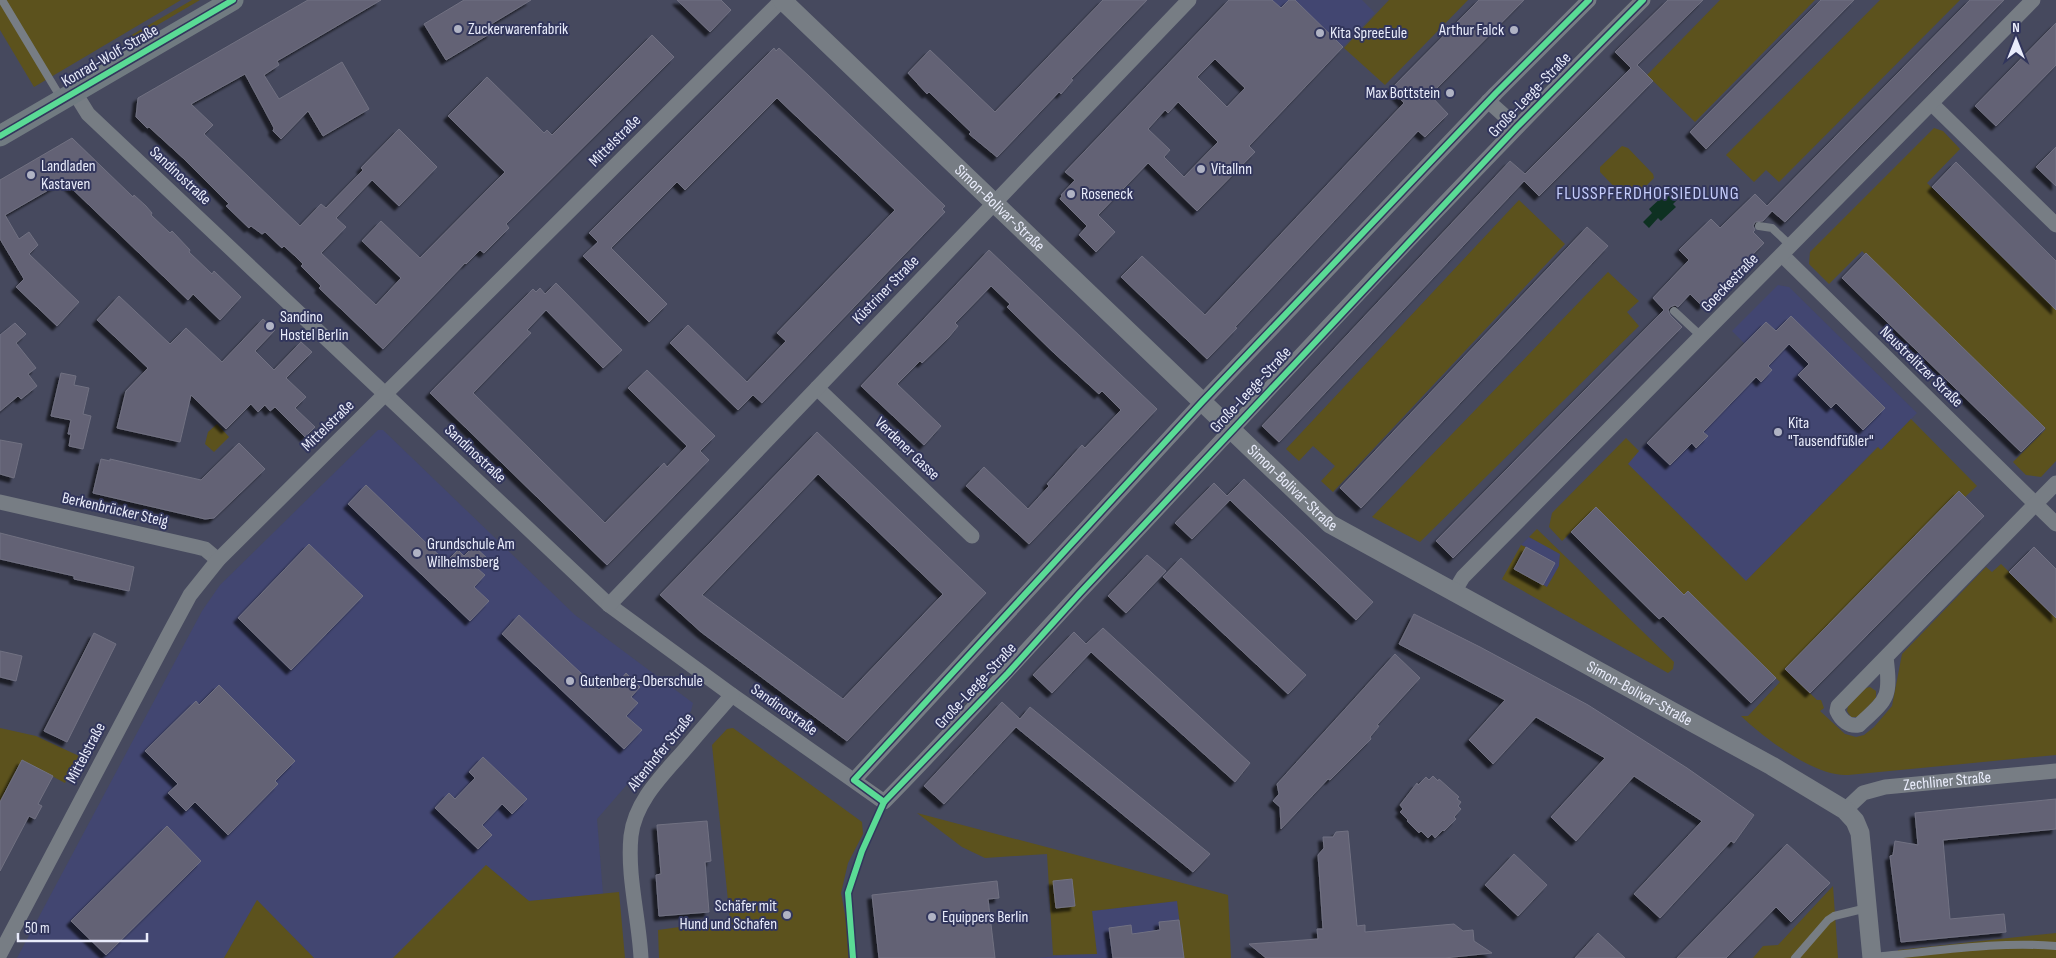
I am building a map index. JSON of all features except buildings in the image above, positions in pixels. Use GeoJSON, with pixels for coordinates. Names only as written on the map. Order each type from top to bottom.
{"type":"FeatureCollection","features":[{"type":"Feature","properties":{"kind":"main road","name":"Konrad-Wolf-Straße"},"geometry":{"type":"LineString","coordinates":[[0,136],[233,0]]}},
{"type":"Feature","properties":{"kind":"street","name":"Simon-Bolivar-Straße"},"geometry":{"type":"LineString","coordinates":[[782,0],[1330,524],[1772,766],[1845,810]]}},
{"type":"Feature","properties":{"kind":"street","name":"Mittelstraße"},"geometry":{"type":"LineString","coordinates":[[0,954],[190,595],[218,560],[782,0]]}},
{"type":"Feature","properties":{"kind":"street","name":"Küstriner Straße"},"geometry":{"type":"LineString","coordinates":[[610,605],[1189,0]]}},
{"type":"Feature","properties":{"kind":"street","name":"Große-Leege-Straße"},"geometry":{"type":"LineString","coordinates":[[854,780],[1202,402],[1488,101],[1589,0]]}},
{"type":"Feature","properties":{"kind":"street","name":"Große-Leege-Straße"},"geometry":{"type":"LineString","coordinates":[[884,802],[1008,672],[1517,127],[1643,0]]}},
{"type":"Feature","properties":{"kind":"street","name":"Goeckestraße"},"geometry":{"type":"LineString","coordinates":[[1454,592],[1464,577],[2033,0]]}},
{"type":"Feature","properties":{"kind":"street","name":"Sandinostraße"},"geometry":{"type":"LineString","coordinates":[[68,96],[610,605],[732,695],[884,802]]}},
{"type":"Feature","properties":{"kind":"street","name":"Große-Leege-Straße"},"geometry":{"type":"LineString","coordinates":[[1488,101],[1517,127]]}},
{"type":"Feature","properties":{"kind":"street"},"geometry":{"type":"LineString","coordinates":[[1932,104],[2056,225]]}},
{"type":"Feature","properties":{"kind":"street","name":"Neustrelitzer Straße"},"geometry":{"type":"LineString","coordinates":[[1786,250],[2056,524]]}},
{"type":"Feature","properties":{"kind":"street","name":"Verdener Gasse"},"geometry":{"type":"LineString","coordinates":[[817,388],[972,536]]}},
{"type":"Feature","properties":{"kind":"street"},"geometry":{"type":"LineString","coordinates":[[1886,657],[2056,483]]}},
{"type":"Feature","properties":{"kind":"street","name":"Berkenbrücker Steig"},"geometry":{"type":"LineString","coordinates":[[0,502],[198,547],[205,549],[218,560]]}},
{"type":"Feature","properties":{"kind":"street","name":"Altenhofer Straße"},"geometry":{"type":"LineString","coordinates":[[641,958],[640,934],[630,860],[631,834],[638,809],[652,787],[732,695]]}},
{"type":"Feature","properties":{"kind":"street","name":"Zechliner Straße"},"geometry":{"type":"LineString","coordinates":[[1845,810],[1863,793],[1884,788],[2056,771]]}},
{"type":"Feature","properties":{"kind":"street"},"geometry":{"type":"LineString","coordinates":[[1845,810],[1855,821],[1860,833],[1872,958]]}},
{"type":"Feature","properties":{"kind":"lane"},"geometry":{"type":"LineString","coordinates":[[2,0],[68,96]]}},
{"type":"Feature","properties":{"kind":"lane"},"geometry":{"type":"LineString","coordinates":[[1759,226],[1772,228],[1786,250]]}},
{"type":"Feature","properties":{"kind":"lane"},"geometry":{"type":"LineString","coordinates":[[1674,311],[1702,337]]}},
{"type":"Feature","properties":{"kind":"lane"},"geometry":{"type":"LineString","coordinates":[[1795,958],[1828,920],[1834,916],[1867,908]]}},
{"type":"Feature","properties":{"kind":"lane"},"geometry":{"type":"LineString","coordinates":[[1872,958],[2001,945],[2056,946]]}},
{"type":"Feature","properties":{"kind":"shaded area"},"geometry":{"type":"Polygon","coordinates":[[[0,0],[181,0],[34,87],[0,30],[0,0]]]}},
{"type":"Feature","properties":{"kind":"shaded area"},"geometry":{"type":"Polygon","coordinates":[[[192,0],[200,0],[125,44],[123,40],[192,0]]]}},
{"type":"Feature","properties":{"kind":"shaded area","name":"Kita SpreeEule"},"geometry":{"type":"Polygon","coordinates":[[[1250,0],[1362,0],[1375,13],[1322,69],[1250,0]]]}},
{"type":"Feature","properties":{"kind":"shaded area"},"geometry":{"type":"Polygon","coordinates":[[[1389,0],[1468,0],[1385,85],[1344,48],[1389,0]]]}},
{"type":"Feature","properties":{"kind":"shaded area"},"geometry":{"type":"Polygon","coordinates":[[[1720,0],[1815,0],[1695,122],[1647,75],[1720,0]]]}},
{"type":"Feature","properties":{"kind":"shaded area"},"geometry":{"type":"Polygon","coordinates":[[[1880,0],[1960,0],[1779,182],[1766,170],[1754,182],[1726,155],[1880,0]]]}},
{"type":"Feature","properties":{"kind":"shaded area"},"geometry":{"type":"Polygon","coordinates":[[[1934,128],[1943,131],[1960,149],[1927,183],[2056,310],[2056,461],[2041,477],[2026,475],[2013,462],[2046,429],[1862,251],[1829,284],[1809,264],[1810,252],[1934,128]]]}},
{"type":"Feature","properties":{"kind":"shaded area"},"geometry":{"type":"Polygon","coordinates":[[[1622,146],[1628,148],[1653,174],[1654,178],[1631,201],[1627,200],[1600,172],[1600,167],[1622,146]]]}},
{"type":"Feature","properties":{"kind":"shaded area"},"geometry":{"type":"Polygon","coordinates":[[[1676,189],[1682,195],[1673,204],[1676,207],[1661,221],[1658,218],[1649,228],[1643,222],[1652,213],[1649,209],[1663,196],[1666,198],[1676,189]]]}},
{"type":"Feature","properties":{"kind":"shaded area"},"geometry":{"type":"Polygon","coordinates":[[[1519,200],[1565,244],[1333,492],[1321,481],[1335,466],[1313,446],[1299,461],[1286,449],[1519,200]]]}},
{"type":"Feature","properties":{"kind":"shaded area"},"geometry":{"type":"Polygon","coordinates":[[[1608,272],[1639,301],[1627,312],[1639,326],[1420,542],[1372,517],[1608,272]]]}},
{"type":"Feature","properties":{"kind":"shaded area","name":"Kita \"Tausendfüßler\""},"geometry":{"type":"Polygon","coordinates":[[[1778,285],[1789,287],[1917,413],[1881,450],[1877,447],[1746,581],[1627,463],[1745,344],[1732,331],[1778,285]]]}},
{"type":"Feature","properties":{"kind":"shaded area"},"geometry":{"type":"Polygon","coordinates":[[[1911,419],[1977,486],[1965,497],[1959,492],[1785,669],[1817,700],[1821,700],[1824,708],[1820,711],[1845,734],[1856,737],[1864,735],[1874,727],[1892,706],[1902,654],[1986,567],[1992,572],[2001,564],[2056,618],[2056,755],[1848,775],[1821,770],[1776,745],[1741,716],[1748,716],[1780,682],[1688,591],[1684,595],[1596,508],[1562,541],[1549,527],[1552,513],[1626,438],[1639,451],[1628,464],[1746,581],[1878,447],[1881,450],[1911,419]]]}},
{"type":"Feature","properties":{"kind":"shaded area"},"geometry":{"type":"Polygon","coordinates":[[[217,424],[229,437],[214,452],[205,444],[208,432],[217,424]]]}},
{"type":"Feature","properties":{"kind":"shaded area"},"geometry":{"type":"Polygon","coordinates":[[[378,430],[383,430],[575,615],[693,703],[691,711],[597,819],[603,894],[529,901],[486,865],[393,958],[314,958],[257,900],[224,958],[17,958],[202,611],[220,585],[378,430]]]}},
{"type":"Feature","properties":{"kind":"shaded area"},"geometry":{"type":"Polygon","coordinates":[[[1537,529],[1674,662],[1673,669],[1668,673],[1502,579],[1521,545],[1526,547],[1514,569],[1547,587],[1559,566],[1560,554],[1529,537],[1537,529]]]}},
{"type":"Feature","properties":{"kind":"shaded area"},"geometry":{"type":"Polygon","coordinates":[[[1529,537],[1560,554],[1559,566],[1547,588],[1514,569],[1526,548],[1521,545],[1529,537]]]}},
{"type":"Feature","properties":{"kind":"shaded area"},"geometry":{"type":"Polygon","coordinates":[[[1870,687],[1876,691],[1876,698],[1858,717],[1851,717],[1847,711],[1848,706],[1866,688],[1870,687]]]}},
{"type":"Feature","properties":{"kind":"shaded area"},"geometry":{"type":"Polygon","coordinates":[[[0,728],[36,736],[79,756],[65,783],[22,760],[0,802],[0,728]]]}},
{"type":"Feature","properties":{"kind":"shaded area"},"geometry":{"type":"Polygon","coordinates":[[[733,728],[862,822],[863,834],[848,863],[841,893],[853,958],[659,958],[658,930],[730,920],[712,745],[727,729],[733,728]]]}},
{"type":"Feature","properties":{"kind":"shaded area"},"geometry":{"type":"Polygon","coordinates":[[[917,813],[1228,895],[1231,958],[1184,958],[1177,901],[1092,911],[1097,954],[1053,955],[1047,854],[985,858],[962,847],[917,813]]]}},
{"type":"Feature","properties":{"kind":"shaded area"},"geometry":{"type":"Polygon","coordinates":[[[486,865],[529,901],[619,892],[625,958],[393,958],[486,865]]]}},
{"type":"Feature","properties":{"kind":"shaded area"},"geometry":{"type":"Polygon","coordinates":[[[1833,886],[1838,958],[1753,958],[1763,946],[1778,945],[1833,886]]]}},
{"type":"Feature","properties":{"kind":"shaded area"},"geometry":{"type":"Polygon","coordinates":[[[257,900],[314,958],[224,958],[257,900]]]}},
{"type":"Feature","properties":{"kind":"shaded area"},"geometry":{"type":"Polygon","coordinates":[[[1178,901],[1184,958],[1037,958],[1096,952],[1092,911],[1178,901]]]}},
{"type":"Feature","properties":{"kind":"shaded area"},"geometry":{"type":"Polygon","coordinates":[[[2056,933],[2056,958],[1899,958],[1898,950],[2056,933]]]}},
{"type":"Feature","properties":{"kind":"tram line"},"geometry":{"type":"LineString","coordinates":[[0,140],[239,0]]}},
{"type":"Feature","properties":{"kind":"tram line"},"geometry":{"type":"LineString","coordinates":[[0,131],[25,117]]}},
{"type":"Feature","properties":{"kind":"cycle path"},"geometry":{"type":"LineString","coordinates":[[0,136],[233,0]]}},
{"type":"Feature","properties":{"kind":"cycle path"},"geometry":{"type":"LineString","coordinates":[[884,802],[854,780],[1202,402],[1496,93],[1589,0]]}},
{"type":"Feature","properties":{"kind":"cycle path"},"geometry":{"type":"LineString","coordinates":[[853,958],[848,893],[862,851],[884,802],[1008,673],[1080,593],[1517,127],[1643,0]]}},
{"type":"Feature","properties":{"kind":"place","name":"Zuckerwarenfabrik"},"geometry":{"type":"Point","coordinates":[458,29]}},
{"type":"Feature","properties":{"kind":"place","name":"Arthur Falck"},"geometry":{"type":"Point","coordinates":[1514,30]}},
{"type":"Feature","properties":{"kind":"place","name":"Kita SpreeEule"},"geometry":{"type":"Point","coordinates":[1320,33]}},
{"type":"Feature","properties":{"kind":"place","name":"Max Bottstein"},"geometry":{"type":"Point","coordinates":[1450,93]}},
{"type":"Feature","properties":{"kind":"place","name":"VitalInn"},"geometry":{"type":"Point","coordinates":[1201,169]}},
{"type":"Feature","properties":{"kind":"place","name":"Landladen Kastaven"},"geometry":{"type":"Point","coordinates":[31,175]}},
{"type":"Feature","properties":{"kind":"place","name":"Roseneck"},"geometry":{"type":"Point","coordinates":[1071,194]}},
{"type":"Feature","properties":{"kind":"place","name":"Sandino Hostel Berlin"},"geometry":{"type":"Point","coordinates":[270,326]}},
{"type":"Feature","properties":{"kind":"place","name":"Kita \"Tausendfüßler\""},"geometry":{"type":"Point","coordinates":[1778,432]}},
{"type":"Feature","properties":{"kind":"place","name":"Grundschule Am Wilhelmsberg"},"geometry":{"type":"Point","coordinates":[417,553]}},
{"type":"Feature","properties":{"kind":"place","name":"Gutenberg-Oberschule"},"geometry":{"type":"Point","coordinates":[570,681]}},
{"type":"Feature","properties":{"kind":"place","name":"Schäfer mit Hund und Schafen"},"geometry":{"type":"Point","coordinates":[787,915]}},
{"type":"Feature","properties":{"kind":"place","name":"Equippers Berlin"},"geometry":{"type":"Point","coordinates":[932,917]}},
{"type":"Feature","properties":{"kind":"district","name":"FLUSSPFERDHOFSIEDLUNG"},"geometry":{"type":"Point","coordinates":[1648,193]}}]}
